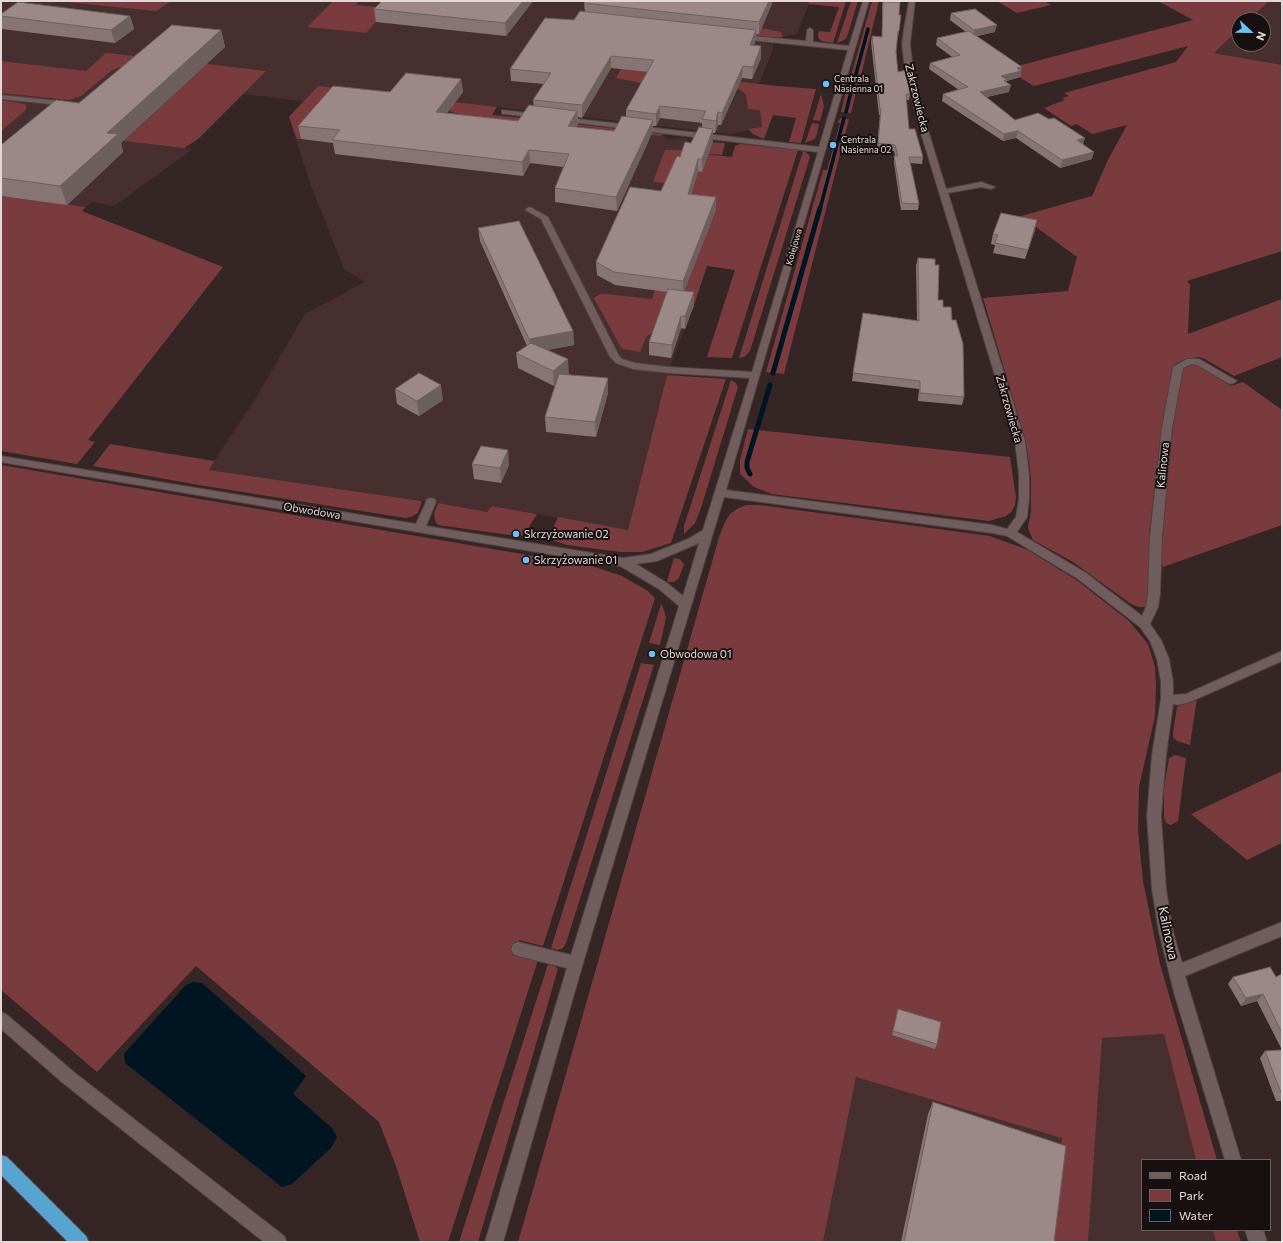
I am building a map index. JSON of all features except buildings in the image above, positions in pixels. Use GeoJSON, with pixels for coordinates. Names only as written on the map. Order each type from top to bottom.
{"type":"FeatureCollection","features":[{"type":"Feature","properties":{"kind":"highway"},"geometry":{"type":"LineString","coordinates":[[1,1162],[80,1242]]}},
{"type":"Feature","properties":{"kind":"street","name":"Kolejowa"},"geometry":{"type":"LineString","coordinates":[[494,1242],[576,963],[756,375],[866,1]]}},
{"type":"Feature","properties":{"kind":"street","name":"Zakrzowiecka"},"geometry":{"type":"LineString","coordinates":[[912,1],[906,44],[909,70],[924,130],[1020,441],[1024,475],[1024,499],[1020,516],[1010,533]]}},
{"type":"Feature","properties":{"kind":"street"},"geometry":{"type":"LineString","coordinates":[[809,44],[810,30]]}},
{"type":"Feature","properties":{"kind":"street"},"geometry":{"type":"LineString","coordinates":[[730,36],[852,48]]}},
{"type":"Feature","properties":{"kind":"street"},"geometry":{"type":"LineString","coordinates":[[1,97],[75,105]]}},
{"type":"Feature","properties":{"kind":"street"},"geometry":{"type":"LineString","coordinates":[[504,112],[822,150]]}},
{"type":"Feature","properties":{"kind":"street"},"geometry":{"type":"LineString","coordinates":[[943,192],[981,184],[991,186]]}},
{"type":"Feature","properties":{"kind":"street"},"geometry":{"type":"LineString","coordinates":[[530,210],[544,217],[615,357],[619,361],[633,366],[669,370],[756,375]]}},
{"type":"Feature","properties":{"kind":"street","name":"Kalinowa"},"geometry":{"type":"LineString","coordinates":[[1144,624],[1152,607],[1154,594],[1156,528],[1168,428],[1178,367],[1190,361],[1199,362],[1232,381]]}},
{"type":"Feature","properties":{"kind":"street","name":"Obwodowa"},"geometry":{"type":"LineString","coordinates":[[1,459],[623,562],[653,558],[692,542],[708,532]]}},
{"type":"Feature","properties":{"kind":"street"},"geometry":{"type":"LineString","coordinates":[[720,493],[992,529],[1010,533]]}},
{"type":"Feature","properties":{"kind":"street"},"geometry":{"type":"LineString","coordinates":[[419,529],[431,502]]}},
{"type":"Feature","properties":{"kind":"street","name":"Kalinowa"},"geometry":{"type":"LineString","coordinates":[[1010,533],[1082,576],[1144,624],[1156,640],[1163,659],[1167,682],[1167,699],[1156,787],[1154,816],[1155,850],[1159,889],[1166,932],[1176,972],[1233,1159]]}},
{"type":"Feature","properties":{"kind":"street","name":"Obwodowa"},"geometry":{"type":"LineString","coordinates":[[623,562],[663,586],[686,605]]}},
{"type":"Feature","properties":{"kind":"street"},"geometry":{"type":"LineString","coordinates":[[1167,699],[1179,700],[1188,698],[1282,656]]}},
{"type":"Feature","properties":{"kind":"street"},"geometry":{"type":"LineString","coordinates":[[1176,972],[1199,964],[1282,929]]}},
{"type":"Feature","properties":{"kind":"street"},"geometry":{"type":"LineString","coordinates":[[518,949],[576,963]]}},
{"type":"Feature","properties":{"kind":"street"},"geometry":{"type":"LineString","coordinates":[[1,1019],[69,1078],[278,1242]]}},
{"type":"Feature","properties":{"kind":"street"},"geometry":{"type":"LineString","coordinates":[[1254,1231],[1258,1242]]}},
{"type":"Feature","properties":{"kind":"shaded area"},"geometry":{"type":"Polygon","coordinates":[[[1,1],[333,1],[307,27],[366,33],[388,9],[355,5],[359,1],[810,1],[797,34],[783,37],[735,32],[696,35],[773,44],[773,49],[759,84],[778,86],[762,127],[730,134],[497,107],[492,114],[663,134],[666,139],[687,138],[689,146],[684,150],[672,184],[732,198],[669,370],[628,530],[493,506],[487,512],[431,502],[208,470],[254,401],[305,314],[365,282],[344,269],[310,183],[289,117],[303,101],[243,94],[198,139],[184,148],[193,149],[114,206],[92,202],[86,207],[1,196],[1,1]]]}},
{"type":"Feature","properties":{"kind":"shaded area"},"geometry":{"type":"Polygon","coordinates":[[[1269,1],[1282,1],[1282,65],[1214,53],[1231,37],[1231,52],[1271,52],[1271,12],[1257,12],[1269,1]]]}},
{"type":"Feature","properties":{"kind":"shaded area"},"geometry":{"type":"Polygon","coordinates":[[[1164,1034],[1196,1159],[1141,1159],[1141,1231],[1213,1231],[1216,1242],[823,1242],[856,1077],[1101,1038],[1164,1034]]]}},
{"type":"Feature","properties":{"kind":"green space"},"geometry":{"type":"Polygon","coordinates":[[[56,1],[171,1],[156,11],[56,1]]]}},
{"type":"Feature","properties":{"kind":"green space"},"geometry":{"type":"Polygon","coordinates":[[[333,1],[359,1],[356,5],[389,8],[366,33],[307,27],[333,1]]]}},
{"type":"Feature","properties":{"kind":"green space"},"geometry":{"type":"Polygon","coordinates":[[[810,1],[846,1],[833,43],[822,41],[818,38],[818,35],[819,31],[830,32],[839,7],[808,4],[810,1]]]}},
{"type":"Feature","properties":{"kind":"green space"},"geometry":{"type":"Polygon","coordinates":[[[851,1],[858,1],[847,37],[837,43],[851,1]]]}},
{"type":"Feature","properties":{"kind":"green space"},"geometry":{"type":"Polygon","coordinates":[[[872,1],[879,1],[858,88],[849,87],[848,86],[872,1]]]}},
{"type":"Feature","properties":{"kind":"green space"},"geometry":{"type":"Polygon","coordinates":[[[997,1],[1044,1],[1051,5],[1017,13],[997,1]]]}},
{"type":"Feature","properties":{"kind":"green space"},"geometry":{"type":"Polygon","coordinates":[[[1158,1],[1269,1],[1257,12],[1231,12],[1231,37],[1214,53],[1282,65],[1282,251],[1187,281],[1190,285],[1188,334],[1282,299],[1282,357],[1234,376],[1199,357],[1185,359],[1174,365],[1162,426],[1149,535],[1149,601],[1145,607],[1139,607],[1131,604],[1073,562],[1033,540],[1028,527],[1031,512],[1031,477],[1026,442],[983,298],[1068,291],[1077,257],[1021,216],[1092,196],[1108,160],[1127,125],[1092,134],[1077,124],[1071,126],[1044,108],[1065,100],[1062,98],[1069,96],[1064,93],[1176,62],[1188,46],[1034,86],[1006,69],[1193,20],[1158,1]]]}},
{"type":"Feature","properties":{"kind":"green space"},"geometry":{"type":"Polygon","coordinates":[[[761,28],[781,32],[783,37],[778,38],[739,34],[735,32],[761,28]]]}},
{"type":"Feature","properties":{"kind":"green space"},"geometry":{"type":"Polygon","coordinates":[[[106,53],[266,71],[198,139],[184,148],[124,141],[199,71],[126,66],[117,68],[111,71],[81,96],[69,100],[1,93],[1,61],[86,71],[106,53]]]}},
{"type":"Feature","properties":{"kind":"green space"},"geometry":{"type":"Polygon","coordinates":[[[621,69],[816,89],[801,143],[789,142],[796,118],[773,115],[764,139],[753,134],[748,129],[762,127],[760,110],[748,109],[746,95],[741,90],[661,77],[641,83],[616,78],[621,69]]]}},
{"type":"Feature","properties":{"kind":"green space"},"geometry":{"type":"Polygon","coordinates":[[[318,86],[497,107],[492,115],[663,134],[660,136],[536,121],[525,122],[459,114],[430,104],[335,99],[301,139],[297,139],[289,117],[318,86]]]}},
{"type":"Feature","properties":{"kind":"green space"},"geometry":{"type":"Polygon","coordinates":[[[846,91],[856,92],[851,113],[841,112],[846,91]]]}},
{"type":"Feature","properties":{"kind":"green space"},"geometry":{"type":"Polygon","coordinates":[[[821,94],[824,106],[820,121],[813,120],[821,94]]]}},
{"type":"Feature","properties":{"kind":"green space"},"geometry":{"type":"Polygon","coordinates":[[[1,100],[26,105],[26,110],[1,131],[1,100]]]}},
{"type":"Feature","properties":{"kind":"green space"},"geometry":{"type":"Polygon","coordinates":[[[841,118],[849,119],[784,374],[766,372],[823,170],[827,170],[840,123],[837,122],[841,118]]]}},
{"type":"Feature","properties":{"kind":"green space"},"geometry":{"type":"Polygon","coordinates":[[[812,123],[819,124],[817,134],[815,139],[805,143],[812,123]]]}},
{"type":"Feature","properties":{"kind":"green space"},"geometry":{"type":"Polygon","coordinates":[[[709,142],[725,143],[722,155],[683,152],[732,157],[735,146],[740,144],[798,150],[732,358],[707,357],[735,270],[707,266],[694,305],[646,337],[640,352],[623,349],[594,298],[600,294],[606,294],[652,299],[655,290],[713,219],[716,210],[689,206],[672,184],[653,182],[665,150],[684,150],[683,146],[709,142]]]}},
{"type":"Feature","properties":{"kind":"green space"},"geometry":{"type":"Polygon","coordinates":[[[803,151],[810,157],[750,351],[744,357],[739,358],[803,151]]]}},
{"type":"Feature","properties":{"kind":"green space"},"geometry":{"type":"Polygon","coordinates":[[[1,196],[86,207],[82,211],[223,267],[88,440],[95,442],[77,464],[1,451],[1,196]]]}},
{"type":"Feature","properties":{"kind":"green space"},"geometry":{"type":"Polygon","coordinates":[[[1192,364],[1201,367],[1231,386],[1243,382],[1282,410],[1282,525],[1163,567],[1159,558],[1173,427],[1182,371],[1184,368],[1192,364]]]}},
{"type":"Feature","properties":{"kind":"green space"},"geometry":{"type":"Polygon","coordinates":[[[667,375],[726,379],[671,543],[642,552],[620,552],[567,545],[552,540],[550,536],[558,517],[628,530],[667,375]]]}},
{"type":"Feature","properties":{"kind":"green space"},"geometry":{"type":"Polygon","coordinates":[[[731,380],[735,382],[738,387],[701,508],[695,523],[684,534],[684,526],[731,380]]]}},
{"type":"Feature","properties":{"kind":"green space"},"geometry":{"type":"Polygon","coordinates":[[[748,429],[1010,457],[1016,498],[1015,505],[1012,511],[1006,516],[989,521],[772,494],[754,487],[740,474],[740,460],[748,429]]]}},
{"type":"Feature","properties":{"kind":"green space"},"geometry":{"type":"Polygon","coordinates":[[[110,444],[214,461],[209,470],[422,501],[418,513],[411,517],[405,518],[199,485],[93,466],[110,444]]]}},
{"type":"Feature","properties":{"kind":"green space"},"geometry":{"type":"Polygon","coordinates":[[[1,465],[592,566],[622,576],[648,591],[655,598],[543,946],[519,940],[514,955],[538,960],[448,1242],[420,1242],[396,1166],[379,1122],[196,966],[97,1072],[1,990],[1,465]]]}},
{"type":"Feature","properties":{"kind":"green space"},"geometry":{"type":"Polygon","coordinates":[[[438,503],[487,512],[492,506],[537,514],[524,535],[516,536],[438,525],[435,521],[434,514],[438,503]]]}},
{"type":"Feature","properties":{"kind":"green space"},"geometry":{"type":"Polygon","coordinates":[[[746,505],[760,505],[990,536],[1028,550],[1078,581],[1129,621],[1148,644],[1155,667],[1156,687],[1155,716],[1139,787],[1138,831],[1143,881],[1160,964],[1217,1159],[1196,1159],[1164,1034],[1102,1038],[1088,1242],[1048,1242],[1062,1138],[856,1077],[823,1242],[518,1242],[720,534],[730,514],[746,505]]]}},
{"type":"Feature","properties":{"kind":"green space"},"geometry":{"type":"Polygon","coordinates":[[[674,558],[680,559],[684,564],[679,578],[674,582],[669,582],[667,581],[674,558]]]}},
{"type":"Feature","properties":{"kind":"green space"},"geometry":{"type":"Polygon","coordinates":[[[661,604],[666,618],[660,645],[649,643],[661,604]]]}},
{"type":"Feature","properties":{"kind":"green space"},"geometry":{"type":"Polygon","coordinates":[[[641,663],[654,665],[566,943],[563,948],[557,950],[551,948],[641,663]]]}},
{"type":"Feature","properties":{"kind":"green space"},"geometry":{"type":"Polygon","coordinates":[[[1197,698],[1190,745],[1177,741],[1173,737],[1173,733],[1177,707],[1197,698]]]}},
{"type":"Feature","properties":{"kind":"green space"},"geometry":{"type":"Polygon","coordinates":[[[1175,755],[1186,758],[1178,821],[1171,825],[1166,823],[1164,818],[1164,788],[1169,758],[1175,755]]]}},
{"type":"Feature","properties":{"kind":"green space"},"geometry":{"type":"Polygon","coordinates":[[[1282,771],[1282,843],[1247,860],[1191,814],[1282,771]]]}},
{"type":"Feature","properties":{"kind":"green space"},"geometry":{"type":"Polygon","coordinates":[[[548,964],[555,966],[558,969],[478,1242],[459,1242],[548,964]]]}},
{"type":"Feature","properties":{"kind":"green space"},"geometry":{"type":"Polygon","coordinates":[[[1213,1231],[1237,1231],[1241,1242],[1216,1242],[1213,1231]]]}},
{"type":"Feature","properties":{"kind":"water"},"geometry":{"type":"Polygon","coordinates":[[[193,982],[202,983],[306,1076],[293,1094],[332,1128],[337,1137],[331,1148],[292,1184],[282,1187],[125,1063],[124,1054],[186,985],[193,982]]]}},
{"type":"Feature","properties":{"kind":"waterway"},"geometry":{"type":"LineString","coordinates":[[853,85],[868,29]]}},
{"type":"Feature","properties":{"kind":"waterway"},"geometry":{"type":"LineString","coordinates":[[846,112],[851,92]]}},
{"type":"Feature","properties":{"kind":"waterway"},"geometry":{"type":"LineString","coordinates":[[820,209],[844,118]]}},
{"type":"Feature","properties":{"kind":"waterway"},"geometry":{"type":"LineString","coordinates":[[773,373],[820,208]]}},
{"type":"Feature","properties":{"kind":"waterway"},"geometry":{"type":"LineString","coordinates":[[750,474],[747,468],[747,462],[770,385]]}},
{"type":"Feature","properties":{"kind":"place","name":"Centrala Nasienna 01"},"geometry":{"type":"Point","coordinates":[826,84]}},
{"type":"Feature","properties":{"kind":"place","name":"Centrala Nasienna 02"},"geometry":{"type":"Point","coordinates":[833,145]}},
{"type":"Feature","properties":{"kind":"place","name":"Skrzyżowanie 02"},"geometry":{"type":"Point","coordinates":[516,534]}},
{"type":"Feature","properties":{"kind":"place","name":"Skrzyżowanie 01"},"geometry":{"type":"Point","coordinates":[526,560]}},
{"type":"Feature","properties":{"kind":"place","name":"Obwodowa 01"},"geometry":{"type":"Point","coordinates":[652,654]}}]}
